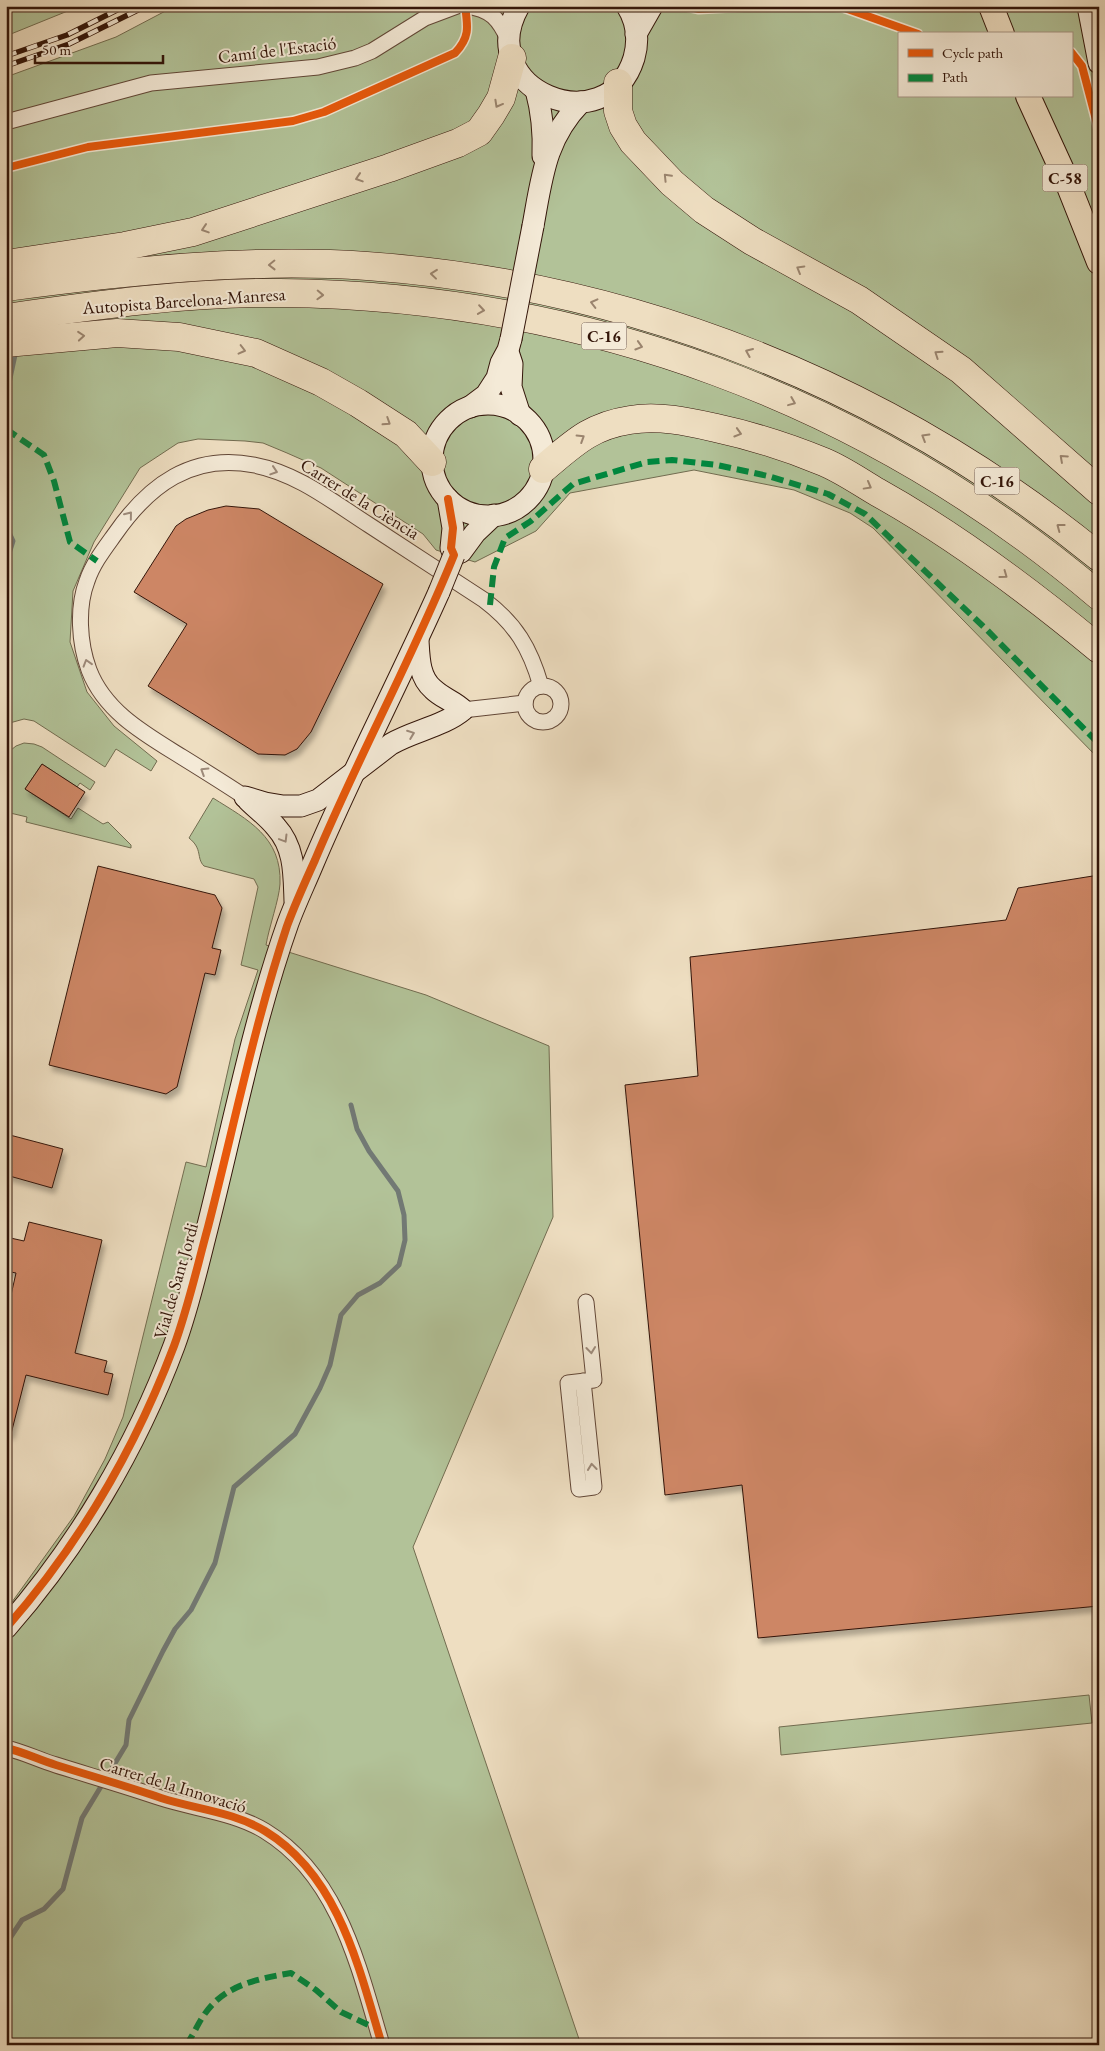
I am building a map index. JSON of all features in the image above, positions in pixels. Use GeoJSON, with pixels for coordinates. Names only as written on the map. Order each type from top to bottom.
{"type":"FeatureCollection","features":[{"type":"Feature","properties":{"kind":"highway"},"geometry":{"type":"LineString","coordinates":[[6,264],[125,246],[193,232],[389,168],[458,143],[479,132],[501,98],[511,49]]}},
{"type":"Feature","properties":{"kind":"highway"},"geometry":{"type":"LineString","coordinates":[[618,83],[618,111],[628,134],[646,155],[704,210],[752,241],[858,300],[961,370],[1099,491]]}},
{"type":"Feature","properties":{"kind":"highway","name":"Autopista Barcelona-Manresa"},"geometry":{"type":"LineString","coordinates":[[6,287],[112,273],[280,264],[367,266],[454,276],[550,292],[646,316],[729,343],[807,377],[888,416],[993,478],[1099,557]]}},
{"type":"Feature","properties":{"kind":"highway","name":"Autopista Barcelona-Manresa"},"geometry":{"type":"LineString","coordinates":[[6,318],[117,303],[217,295],[279,293],[363,296],[448,305],[511,315],[591,332],[716,371],[800,405],[888,449],[957,491],[1021,534],[1099,596]]}},
{"type":"Feature","properties":{"kind":"highway"},"geometry":{"type":"LineString","coordinates":[[6,343],[117,333],[179,337],[256,353],[321,382],[358,403],[406,434],[432,462]]}},
{"type":"Feature","properties":{"kind":"highway"},"geometry":{"type":"LineString","coordinates":[[543,469],[574,442],[592,431],[631,420],[690,422],[731,431],[773,444],[825,462],[900,504],[1047,606],[1099,649]]}},
{"type":"Feature","properties":{"kind":"main road"},"geometry":{"type":"LineString","coordinates":[[991,6],[1001,32]]}},
{"type":"Feature","properties":{"kind":"main road","name":"C-58"},"geometry":{"type":"LineString","coordinates":[[1029,98],[1066,179],[1099,262]]}},
{"type":"Feature","properties":{"kind":"street"},"geometry":{"type":"LineString","coordinates":[[460,6],[483,9],[489,12],[500,24],[521,76],[536,90],[557,100],[581,102],[604,94],[618,83],[633,60],[636,34],[632,16],[627,6]]}},
{"type":"Feature","properties":{"kind":"street","name":"Camí de l'Estació"},"geometry":{"type":"LineString","coordinates":[[6,122],[152,83],[318,67],[338,62],[372,51],[425,18],[460,6]]}},
{"type":"Feature","properties":{"kind":"street"},"geometry":{"type":"LineString","coordinates":[[511,49],[511,25],[519,6]]}},
{"type":"Feature","properties":{"kind":"street"},"geometry":{"type":"LineString","coordinates":[[636,34],[652,6]]}},
{"type":"Feature","properties":{"kind":"street"},"geometry":{"type":"LineString","coordinates":[[1088,6],[1099,63]]}},
{"type":"Feature","properties":{"kind":"street"},"geometry":{"type":"LineString","coordinates":[[536,90],[541,109],[544,136],[543,172]]}},
{"type":"Feature","properties":{"kind":"street"},"geometry":{"type":"LineString","coordinates":[[470,407],[493,404],[507,408],[520,415],[538,434],[543,451],[543,469],[530,497],[514,509],[494,515],[474,514],[456,506],[448,499],[437,482],[432,462],[434,443],[444,426],[458,412],[470,407],[486,395],[497,378],[509,345],[543,172],[554,138],[561,124],[581,102]]}},
{"type":"Feature","properties":{"kind":"street"},"geometry":{"type":"LineString","coordinates":[[509,345],[512,364],[510,387],[520,415]]}},
{"type":"Feature","properties":{"kind":"street","name":"Carrer de la Ciència"},"geometry":{"type":"LineString","coordinates":[[245,797],[130,725],[114,709],[100,690],[89,670],[82,645],[82,603],[86,582],[97,560],[129,514],[149,493],[168,479],[190,469],[231,463],[254,465],[278,472],[312,489],[484,600],[503,615],[523,640],[541,686]]}},
{"type":"Feature","properties":{"kind":"street"},"geometry":{"type":"LineString","coordinates":[[448,499],[453,528],[451,548],[454,555],[462,552],[475,533],[494,515]]}},
{"type":"Feature","properties":{"kind":"street","name":"Vial de Sant Jordi"},"geometry":{"type":"LineString","coordinates":[[6,1628],[53,1570],[108,1487],[143,1417],[174,1345],[196,1273],[268,986],[296,906],[354,771],[418,639],[454,555]]}},
{"type":"Feature","properties":{"kind":"street"},"geometry":{"type":"LineString","coordinates":[[418,639],[420,668],[424,677],[432,689],[455,702],[463,710]]}},
{"type":"Feature","properties":{"kind":"street"},"geometry":{"type":"LineString","coordinates":[[548,686],[558,694],[561,708],[556,716],[544,722],[536,720],[528,714],[525,703],[528,694],[535,688],[548,686]]}},
{"type":"Feature","properties":{"kind":"street"},"geometry":{"type":"LineString","coordinates":[[245,797],[265,803],[301,806],[318,800],[354,771],[404,737],[454,718],[463,710],[525,703]]}},
{"type":"Feature","properties":{"kind":"street"},"geometry":{"type":"LineString","coordinates":[[245,797],[270,820],[285,839],[293,861],[296,906]]}},
{"type":"Feature","properties":{"kind":"street"},"geometry":{"type":"LineString","coordinates":[[583,1381],[594,1487],[579,1489],[568,1383],[583,1381],[594,1380],[586,1302]]}},
{"type":"Feature","properties":{"kind":"street","name":"Carrer de la Innovació"},"geometry":{"type":"LineString","coordinates":[[6,1748],[134,1789],[244,1821],[265,1831],[307,1867],[336,1909],[382,2045]]}},
{"type":"Feature","properties":{"kind":"green space"},"geometry":{"type":"Polygon","coordinates":[[[6,6],[80,6],[6,36],[6,6]]]}},
{"type":"Feature","properties":{"kind":"green space"},"geometry":{"type":"Polygon","coordinates":[[[175,6],[1099,6],[1099,759],[873,528],[850,513],[794,490],[694,470],[570,493],[536,531],[475,562],[436,550],[423,534],[321,468],[263,443],[198,439],[178,443],[140,468],[94,542],[73,591],[70,642],[87,692],[114,726],[157,761],[151,771],[116,749],[105,767],[34,721],[24,719],[6,724],[6,77],[116,37],[175,6]]]}},
{"type":"Feature","properties":{"kind":"green space"},"geometry":{"type":"Polygon","coordinates":[[[24,743],[42,747],[95,782],[90,790],[80,783],[77,787],[42,764],[25,789],[71,819],[78,808],[103,824],[108,822],[131,845],[131,848],[26,822],[27,817],[6,812],[6,754],[16,746],[24,743]]]}},
{"type":"Feature","properties":{"kind":"green space"},"geometry":{"type":"Polygon","coordinates":[[[213,798],[250,822],[269,842],[275,854],[279,868],[280,884],[266,945],[426,995],[549,1046],[553,1217],[413,1547],[581,2045],[6,2045],[6,1600],[12,1602],[74,1516],[105,1459],[123,1417],[186,1162],[206,1167],[235,1039],[258,970],[241,965],[258,887],[254,879],[204,866],[196,846],[189,838],[213,798]]]}},
{"type":"Feature","properties":{"kind":"green space"},"geometry":{"type":"Polygon","coordinates":[[[1089,1695],[1092,1723],[781,1755],[779,1727],[1089,1695]]]}},
{"type":"Feature","properties":{"kind":"building"},"geometry":{"type":"Polygon","coordinates":[[[226,506],[259,509],[383,584],[311,732],[297,749],[285,755],[258,754],[148,686],[187,624],[134,592],[176,526],[186,519],[208,510],[226,506]]]}},
{"type":"Feature","properties":{"kind":"building"},"geometry":{"type":"Polygon","coordinates":[[[42,764],[85,792],[69,817],[25,789],[42,764]]]}},
{"type":"Feature","properties":{"kind":"building"},"geometry":{"type":"Polygon","coordinates":[[[98,866],[215,895],[222,908],[212,948],[221,950],[215,975],[205,973],[177,1087],[166,1094],[49,1065],[98,866]]]}},
{"type":"Feature","properties":{"kind":"building"},"geometry":{"type":"Polygon","coordinates":[[[1099,875],[1099,1606],[758,1638],[742,1485],[665,1495],[625,1085],[698,1076],[690,957],[1006,920],[1018,888],[1099,875]]]}},
{"type":"Feature","properties":{"kind":"building"},"geometry":{"type":"Polygon","coordinates":[[[6,1134],[63,1149],[52,1188],[6,1175],[6,1134]]]}},
{"type":"Feature","properties":{"kind":"building"},"geometry":{"type":"Polygon","coordinates":[[[29,1222],[102,1240],[75,1353],[107,1361],[104,1372],[113,1374],[108,1395],[26,1375],[11,1434],[6,1433],[6,1303],[9,1304],[16,1273],[6,1271],[6,1237],[24,1241],[29,1222]]]}},
{"type":"Feature","properties":{"kind":"waterway"},"geometry":{"type":"LineString","coordinates":[[6,397],[15,355]]}},
{"type":"Feature","properties":{"kind":"waterway"},"geometry":{"type":"LineString","coordinates":[[6,526],[13,541],[6,563]]}},
{"type":"Feature","properties":{"kind":"waterway"},"geometry":{"type":"LineString","coordinates":[[6,1944],[22,1920],[44,1909],[63,1889],[82,1818],[126,1745],[129,1720],[163,1651],[175,1629],[191,1610],[215,1563],[234,1487],[295,1434],[330,1365],[341,1315],[358,1295],[380,1283],[399,1265],[405,1240],[404,1215],[398,1191],[369,1151],[357,1129],[351,1105]]}},
{"type":"Feature","properties":{"kind":"railway"},"geometry":{"type":"LineString","coordinates":[[6,56],[67,35],[125,6]]}},
{"type":"Feature","properties":{"kind":"railway"},"geometry":{"type":"LineString","coordinates":[[6,66],[69,44],[146,6]]}},
{"type":"Feature","properties":{"kind":"marked path"},"geometry":{"type":"LineString","coordinates":[[6,429],[44,455],[54,481],[70,542],[97,561]]}},
{"type":"Feature","properties":{"kind":"marked path"},"geometry":{"type":"LineString","coordinates":[[490,605],[494,567],[505,538],[531,521],[573,484],[647,462],[672,460],[717,465],[768,476],[828,494],[865,514],[987,630],[1099,744]]}},
{"type":"Feature","properties":{"kind":"marked path"},"geometry":{"type":"LineString","coordinates":[[186,2045],[212,2005],[231,1990],[254,1981],[291,1973],[316,1990],[341,2012],[377,2029]]}},
{"type":"Feature","properties":{"kind":"cycle path"},"geometry":{"type":"LineString","coordinates":[[6,168],[88,147],[293,121],[324,112],[455,53],[466,37],[467,20],[465,6]]}},
{"type":"Feature","properties":{"kind":"cycle path"},"geometry":{"type":"LineString","coordinates":[[685,6],[699,9],[753,6]]}},
{"type":"Feature","properties":{"kind":"cycle path"},"geometry":{"type":"LineString","coordinates":[[824,6],[842,7],[912,32]]}},
{"type":"Feature","properties":{"kind":"cycle path"},"geometry":{"type":"LineString","coordinates":[[1072,53],[1082,66],[1099,131]]}},
{"type":"Feature","properties":{"kind":"cycle path"},"geometry":{"type":"LineString","coordinates":[[6,1628],[57,1564],[81,1530],[102,1495],[123,1459],[141,1422],[174,1346],[208,1227],[264,1001],[287,926],[349,784],[421,632],[454,555],[451,548],[453,528],[448,499]]}},
{"type":"Feature","properties":{"kind":"cycle path"},"geometry":{"type":"LineString","coordinates":[[6,1748],[174,1802],[240,1819],[265,1831],[290,1850],[311,1873],[328,1898],[343,1926],[364,1985],[382,2045]]}}]}
